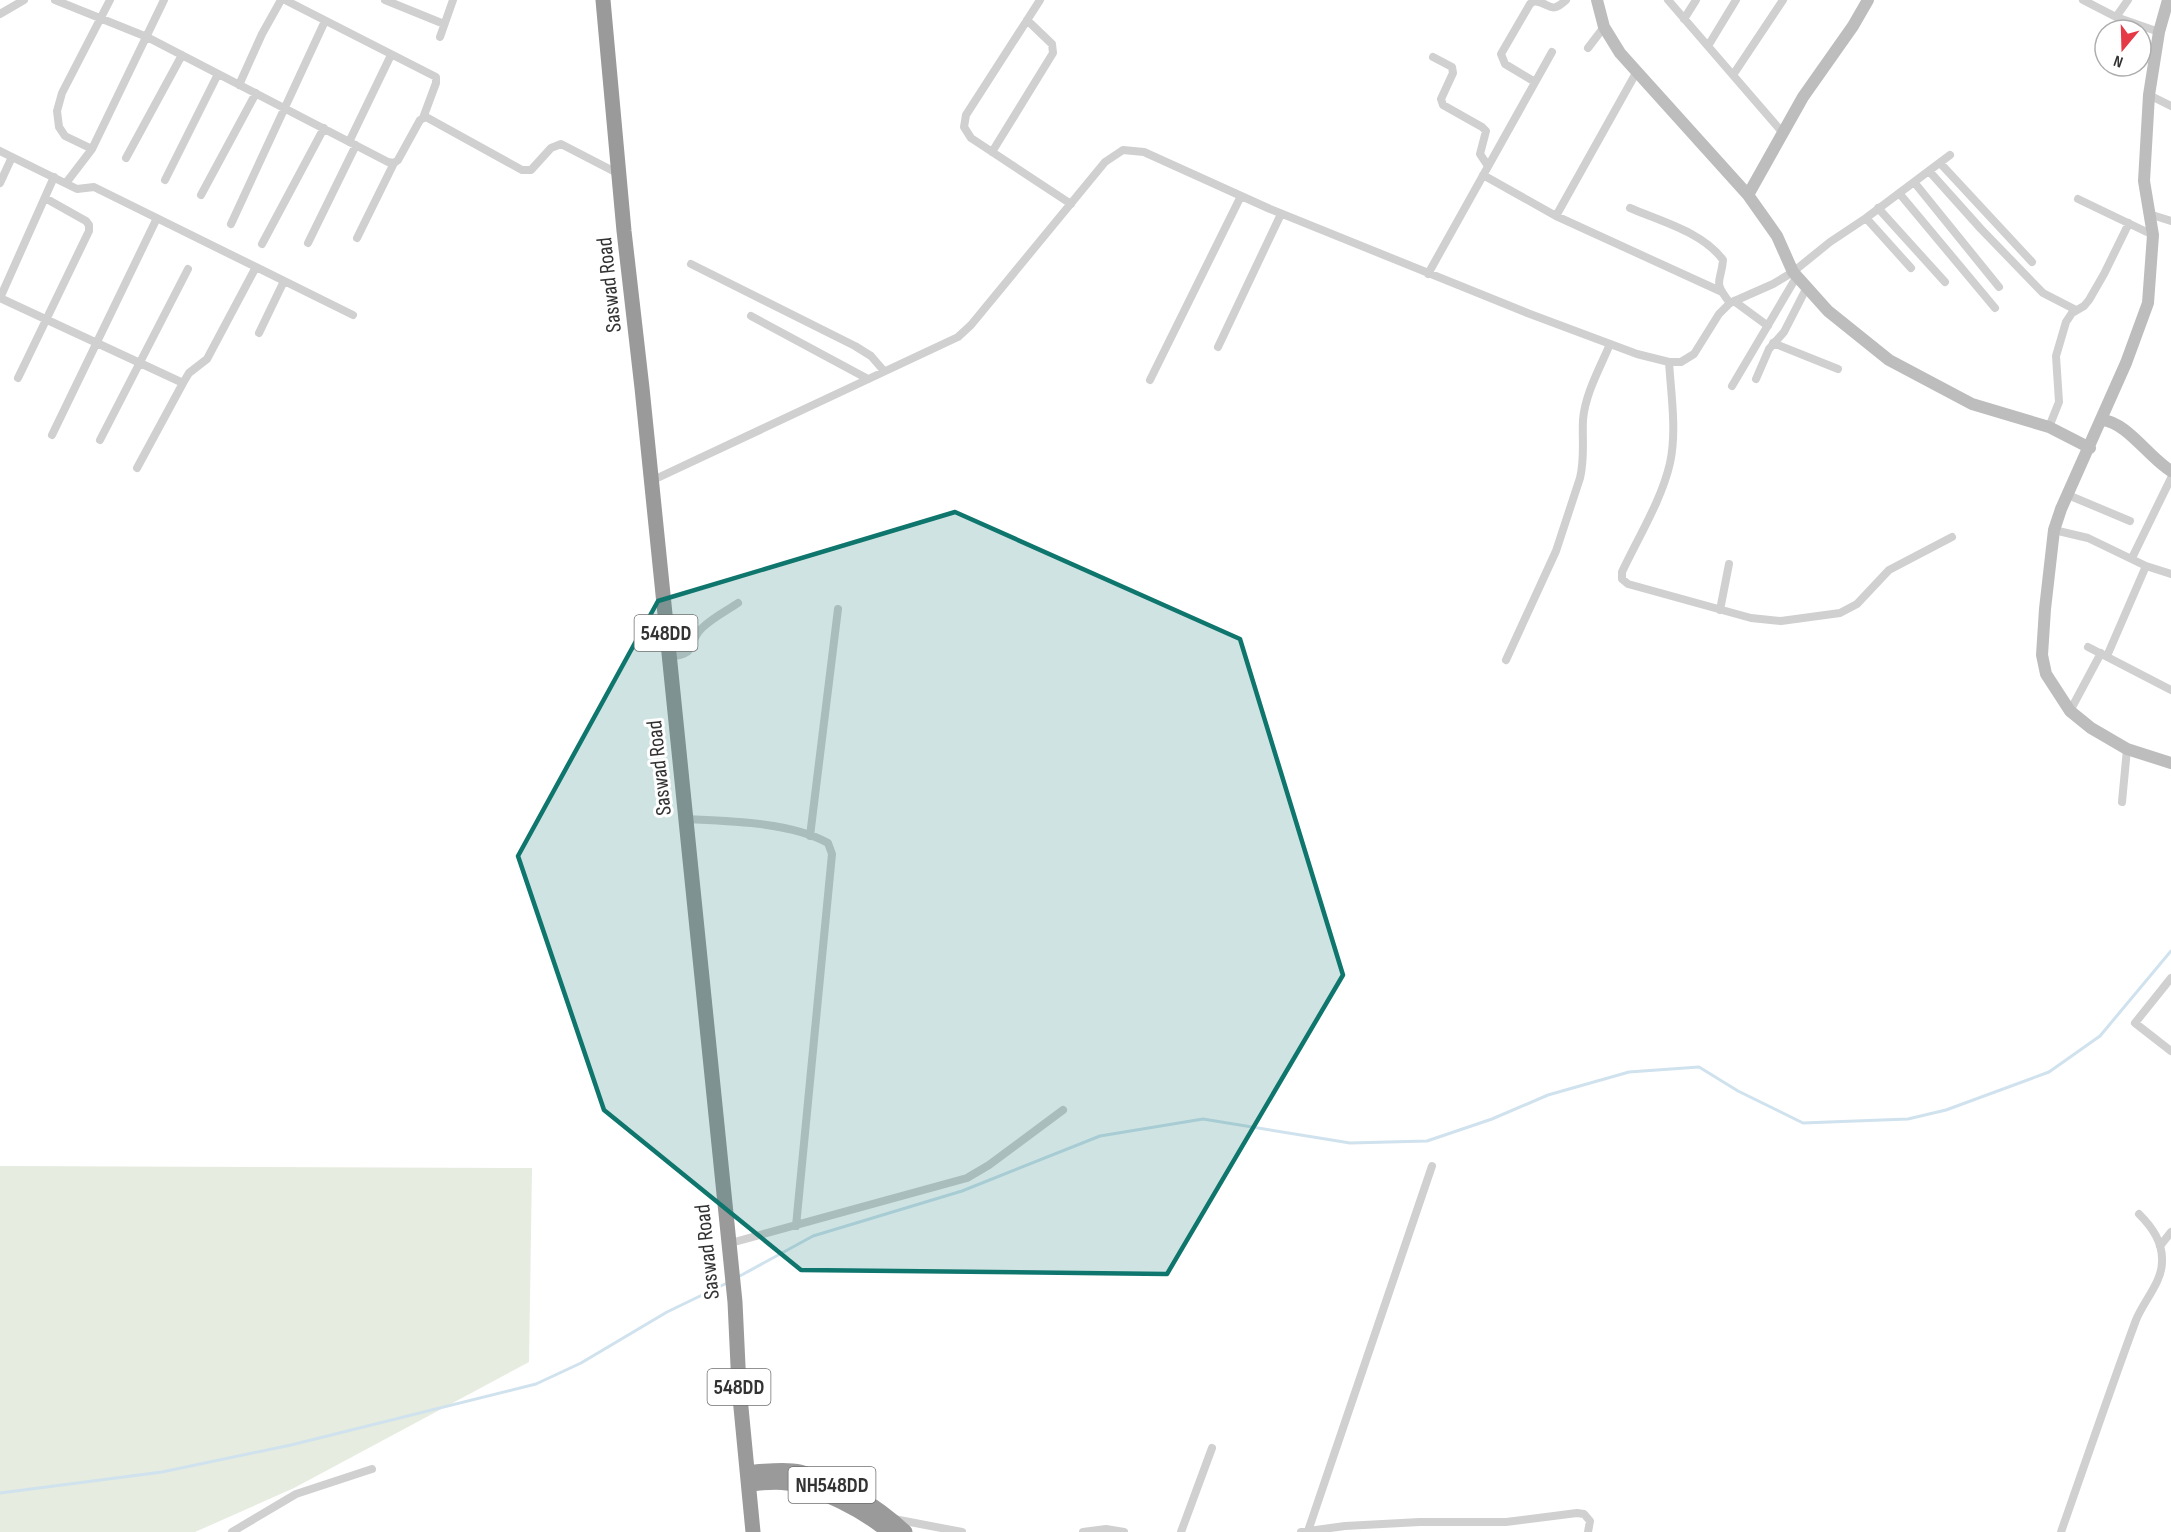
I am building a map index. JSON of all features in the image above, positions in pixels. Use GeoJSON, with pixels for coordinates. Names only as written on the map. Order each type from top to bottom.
{"type":"FeatureCollection","features":[{"type":"Feature","properties":{"kind":"highway","name":"Saswad Road"},"geometry":{"type":"LineString","coordinates":[[603,0],[735,1302],[739,1387],[753,1532]]}},
{"type":"Feature","properties":{"kind":"highway","name":"NH548DD"},"geometry":{"type":"LineString","coordinates":[[748,1478],[798,1472],[859,1498],[887,1526],[905,1532]]}},
{"type":"Feature","properties":{"kind":"street"},"geometry":{"type":"LineString","coordinates":[[0,14],[24,0]]}},
{"type":"Feature","properties":{"kind":"street"},"geometry":{"type":"LineString","coordinates":[[55,0],[147,37],[388,162],[394,163]]}},
{"type":"Feature","properties":{"kind":"street"},"geometry":{"type":"LineString","coordinates":[[92,149],[65,136],[59,127],[57,111],[62,93],[110,0]]}},
{"type":"Feature","properties":{"kind":"street"},"geometry":{"type":"LineString","coordinates":[[66,183],[75,175],[92,149],[164,0]]}},
{"type":"Feature","properties":{"kind":"street"},"geometry":{"type":"LineString","coordinates":[[239,85],[262,34],[283,0],[436,77],[436,83],[423,118],[394,163],[357,238]]}},
{"type":"Feature","properties":{"kind":"street"},"geometry":{"type":"LineString","coordinates":[[385,0],[444,24]]}},
{"type":"Feature","properties":{"kind":"street"},"geometry":{"type":"LineString","coordinates":[[440,37],[453,0]]}},
{"type":"Feature","properties":{"kind":"street"},"geometry":{"type":"LineString","coordinates":[[1040,0],[966,115],[964,127],[971,138],[1071,204]]}},
{"type":"Feature","properties":{"kind":"street"},"geometry":{"type":"LineString","coordinates":[[1535,82],[1505,64],[1501,54],[1530,4],[1534,1],[1554,8],[1566,0]]}},
{"type":"Feature","properties":{"kind":"street"},"geometry":{"type":"LineString","coordinates":[[1597,0],[1604,27],[1620,53],[1748,195],[1778,236],[1795,274],[1828,311],[1889,360],[1972,404],[2049,428],[2090,448]]}},
{"type":"Feature","properties":{"kind":"street"},"geometry":{"type":"LineString","coordinates":[[1668,0],[1782,132]]}},
{"type":"Feature","properties":{"kind":"street"},"geometry":{"type":"LineString","coordinates":[[1684,19],[1696,0]]}},
{"type":"Feature","properties":{"kind":"street"},"geometry":{"type":"LineString","coordinates":[[1708,46],[1736,0]]}},
{"type":"Feature","properties":{"kind":"street"},"geometry":{"type":"LineString","coordinates":[[1733,75],[1783,0]]}},
{"type":"Feature","properties":{"kind":"street"},"geometry":{"type":"LineString","coordinates":[[1748,195],[1803,97],[1853,26],[1868,0]]}},
{"type":"Feature","properties":{"kind":"street"},"geometry":{"type":"LineString","coordinates":[[2085,0],[2116,17],[2159,32]]}},
{"type":"Feature","properties":{"kind":"street"},"geometry":{"type":"LineString","coordinates":[[2116,17],[2128,0]]}},
{"type":"Feature","properties":{"kind":"street"},"geometry":{"type":"LineString","coordinates":[[2168,0],[2159,32],[2149,95],[2144,181],[2153,235],[2148,303],[2102,420],[2054,530],[2042,655],[2046,674],[2070,711],[2091,728],[2127,749],[2171,764]]}},
{"type":"Feature","properties":{"kind":"street"},"geometry":{"type":"LineString","coordinates":[[992,152],[1053,53],[1052,44],[1027,20]]}},
{"type":"Feature","properties":{"kind":"street"},"geometry":{"type":"LineString","coordinates":[[231,224],[325,21]]}},
{"type":"Feature","properties":{"kind":"street"},"geometry":{"type":"LineString","coordinates":[[1588,48],[1604,27]]}},
{"type":"Feature","properties":{"kind":"street"},"geometry":{"type":"LineString","coordinates":[[1428,274],[1552,52]]}},
{"type":"Feature","properties":{"kind":"street"},"geometry":{"type":"LineString","coordinates":[[126,158],[182,55]]}},
{"type":"Feature","properties":{"kind":"street"},"geometry":{"type":"LineString","coordinates":[[308,243],[391,55]]}},
{"type":"Feature","properties":{"kind":"street"},"geometry":{"type":"LineString","coordinates":[[1433,57],[1452,67],[1453,73],[1441,99],[1443,105],[1486,131],[1480,154],[1488,166]]}},
{"type":"Feature","properties":{"kind":"street"},"geometry":{"type":"LineString","coordinates":[[1556,216],[1636,73]]}},
{"type":"Feature","properties":{"kind":"street"},"geometry":{"type":"LineString","coordinates":[[165,180],[218,74]]}},
{"type":"Feature","properties":{"kind":"street"},"geometry":{"type":"LineString","coordinates":[[201,195],[256,93]]}},
{"type":"Feature","properties":{"kind":"street"},"geometry":{"type":"LineString","coordinates":[[2149,95],[2171,105]]}},
{"type":"Feature","properties":{"kind":"street"},"geometry":{"type":"LineString","coordinates":[[423,118],[433,120],[522,170],[531,170],[551,148],[561,144],[619,174]]}},
{"type":"Feature","properties":{"kind":"street"},"geometry":{"type":"LineString","coordinates":[[262,244],[324,129]]}},
{"type":"Feature","properties":{"kind":"street"},"geometry":{"type":"LineString","coordinates":[[651,481],[884,371],[945,345],[965,331],[1105,162],[1123,150],[1144,152],[1281,214],[1428,274],[1637,354],[1669,362],[1681,362],[1694,354],[1719,314],[1732,302],[1795,274],[1830,242],[1950,155]]}},
{"type":"Feature","properties":{"kind":"street"},"geometry":{"type":"LineString","coordinates":[[0,151],[80,189],[94,187],[353,315]]}},
{"type":"Feature","properties":{"kind":"street"},"geometry":{"type":"LineString","coordinates":[[0,183],[12,157]]}},
{"type":"Feature","properties":{"kind":"street"},"geometry":{"type":"LineString","coordinates":[[1940,163],[2032,262]]}},
{"type":"Feature","properties":{"kind":"street"},"geometry":{"type":"LineString","coordinates":[[1929,171],[2043,293],[2076,310]]}},
{"type":"Feature","properties":{"kind":"street"},"geometry":{"type":"LineString","coordinates":[[1483,175],[1556,216],[1720,291],[1732,302],[1768,326]]}},
{"type":"Feature","properties":{"kind":"street"},"geometry":{"type":"LineString","coordinates":[[54,177],[0,298],[183,383]]}},
{"type":"Feature","properties":{"kind":"street"},"geometry":{"type":"LineString","coordinates":[[1914,182],[1999,287]]}},
{"type":"Feature","properties":{"kind":"street"},"geometry":{"type":"LineString","coordinates":[[1899,193],[1995,308]]}},
{"type":"Feature","properties":{"kind":"street"},"geometry":{"type":"LineString","coordinates":[[1150,380],[1241,196]]}},
{"type":"Feature","properties":{"kind":"street"},"geometry":{"type":"LineString","coordinates":[[18,378],[89,231],[86,221],[45,198]]}},
{"type":"Feature","properties":{"kind":"street"},"geometry":{"type":"LineString","coordinates":[[2078,199],[2153,235]]}},
{"type":"Feature","properties":{"kind":"street"},"geometry":{"type":"LineString","coordinates":[[1630,208],[1699,239],[1720,255],[1723,260],[1718,284],[1720,291]]}},
{"type":"Feature","properties":{"kind":"street"},"geometry":{"type":"LineString","coordinates":[[1878,208],[1945,282]]}},
{"type":"Feature","properties":{"kind":"street"},"geometry":{"type":"LineString","coordinates":[[1218,347],[1281,214]]}},
{"type":"Feature","properties":{"kind":"street"},"geometry":{"type":"LineString","coordinates":[[2150,214],[2171,221]]}},
{"type":"Feature","properties":{"kind":"street"},"geometry":{"type":"LineString","coordinates":[[52,435],[157,218]]}},
{"type":"Feature","properties":{"kind":"street"},"geometry":{"type":"LineString","coordinates":[[1866,218],[1911,268]]}},
{"type":"Feature","properties":{"kind":"street"},"geometry":{"type":"LineString","coordinates":[[2049,428],[2059,402],[2056,365],[2058,346],[2069,317],[2089,300],[2128,224]]}},
{"type":"Feature","properties":{"kind":"street"},"geometry":{"type":"LineString","coordinates":[[692,264],[855,346],[871,356],[884,371]]}},
{"type":"Feature","properties":{"kind":"street"},"geometry":{"type":"LineString","coordinates":[[137,468],[189,373],[207,359],[256,267]]}},
{"type":"Feature","properties":{"kind":"street"},"geometry":{"type":"LineString","coordinates":[[100,440],[188,269]]}},
{"type":"Feature","properties":{"kind":"street"},"geometry":{"type":"LineString","coordinates":[[1732,386],[1768,326],[1795,274]]}},
{"type":"Feature","properties":{"kind":"street"},"geometry":{"type":"LineString","coordinates":[[259,333],[284,281]]}},
{"type":"Feature","properties":{"kind":"street"},"geometry":{"type":"LineString","coordinates":[[1756,379],[1773,343],[1784,332],[1807,287]]}},
{"type":"Feature","properties":{"kind":"street"},"geometry":{"type":"LineString","coordinates":[[751,316],[868,379]]}},
{"type":"Feature","properties":{"kind":"street"},"geometry":{"type":"LineString","coordinates":[[1773,343],[1838,369]]}},
{"type":"Feature","properties":{"kind":"street"},"geometry":{"type":"LineString","coordinates":[[1506,660],[1556,551],[1581,478],[1585,407],[1610,344]]}},
{"type":"Feature","properties":{"kind":"street"},"geometry":{"type":"LineString","coordinates":[[1669,362],[1673,443],[1670,463],[1663,486],[1622,572],[1622,579],[1628,584],[1750,618],[1781,621],[1840,613],[1857,604],[1889,570],[1952,537]]}},
{"type":"Feature","properties":{"kind":"street"},"geometry":{"type":"LineString","coordinates":[[2102,420],[2118,425],[2171,471]]}},
{"type":"Feature","properties":{"kind":"street"},"geometry":{"type":"LineString","coordinates":[[2132,558],[2171,478]]}},
{"type":"Feature","properties":{"kind":"street"},"geometry":{"type":"LineString","coordinates":[[2068,495],[2130,521]]}},
{"type":"Feature","properties":{"kind":"street"},"geometry":{"type":"LineString","coordinates":[[2054,530],[2088,538],[2146,566],[2171,574]]}},
{"type":"Feature","properties":{"kind":"street"},"geometry":{"type":"LineString","coordinates":[[1720,610],[1729,564]]}},
{"type":"Feature","properties":{"kind":"street"},"geometry":{"type":"LineString","coordinates":[[2070,711],[2104,654],[2146,566]]}},
{"type":"Feature","properties":{"kind":"street"},"geometry":{"type":"LineString","coordinates":[[669,657],[682,656],[688,652],[701,629],[738,603]]}},
{"type":"Feature","properties":{"kind":"street"},"geometry":{"type":"LineString","coordinates":[[810,836],[838,609]]}},
{"type":"Feature","properties":{"kind":"street"},"geometry":{"type":"LineString","coordinates":[[2088,647],[2171,690]]}},
{"type":"Feature","properties":{"kind":"street"},"geometry":{"type":"LineString","coordinates":[[2122,802],[2127,749]]}},
{"type":"Feature","properties":{"kind":"street"},"geometry":{"type":"LineString","coordinates":[[686,819],[742,822],[775,827],[828,843],[832,854],[796,1226]]}},
{"type":"Feature","properties":{"kind":"street"},"geometry":{"type":"LineString","coordinates":[[2171,978],[2135,1023],[2171,1051]]}},
{"type":"Feature","properties":{"kind":"street"},"geometry":{"type":"LineString","coordinates":[[728,1244],[967,1178],[989,1165],[1063,1110]]}},
{"type":"Feature","properties":{"kind":"street"},"geometry":{"type":"LineString","coordinates":[[1432,1166],[1305,1532],[1369,1529],[1420,1522],[1506,1522],[1577,1513],[1584,1514],[1590,1521],[1588,1532]]}},
{"type":"Feature","properties":{"kind":"street"},"geometry":{"type":"LineString","coordinates":[[2061,1532],[2111,1386],[2142,1306],[2160,1272],[2162,1262],[2160,1246],[2151,1226],[2139,1214]]}},
{"type":"Feature","properties":{"kind":"street"},"geometry":{"type":"LineString","coordinates":[[2160,1246],[2171,1232]]}},
{"type":"Feature","properties":{"kind":"street"},"geometry":{"type":"LineString","coordinates":[[1181,1532],[1212,1448]]}},
{"type":"Feature","properties":{"kind":"street"},"geometry":{"type":"LineString","coordinates":[[232,1532],[296,1494],[372,1469]]}},
{"type":"Feature","properties":{"kind":"street"},"geometry":{"type":"LineString","coordinates":[[1417,1532],[1420,1522]]}},
{"type":"Feature","properties":{"kind":"street"},"geometry":{"type":"LineString","coordinates":[[887,1526],[962,1532]]}},
{"type":"Feature","properties":{"kind":"street"},"geometry":{"type":"LineString","coordinates":[[1083,1532],[1106,1529],[1124,1532]]}},
{"type":"Feature","properties":{"kind":"highlighted area"},"geometry":{"type":"Polygon","coordinates":[[[955,512],[1240,639],[1343,975],[1167,1274],[801,1270],[604,1110],[518,856],[658,601],[955,512]]]}},
{"type":"Feature","properties":{"kind":"shaded area"},"geometry":{"type":"Polygon","coordinates":[[[0,1166],[532,1168],[529,1362],[294,1488],[195,1532],[0,1532],[0,1166]]]}},
{"type":"Feature","properties":{"kind":"waterway"},"geometry":{"type":"LineString","coordinates":[[738,1277],[813,1236],[962,1191],[1100,1136],[1203,1119],[1350,1143],[1427,1141],[1492,1119],[1548,1095],[1629,1072],[1699,1067],[1738,1091],[1803,1123],[1908,1119],[1946,1110],[2049,1072],[2100,1036],[2171,951]]}},
{"type":"Feature","properties":{"kind":"waterway"},"geometry":{"type":"LineString","coordinates":[[0,1493],[162,1472],[291,1445],[536,1384],[581,1363],[667,1312],[727,1283]]}}]}
